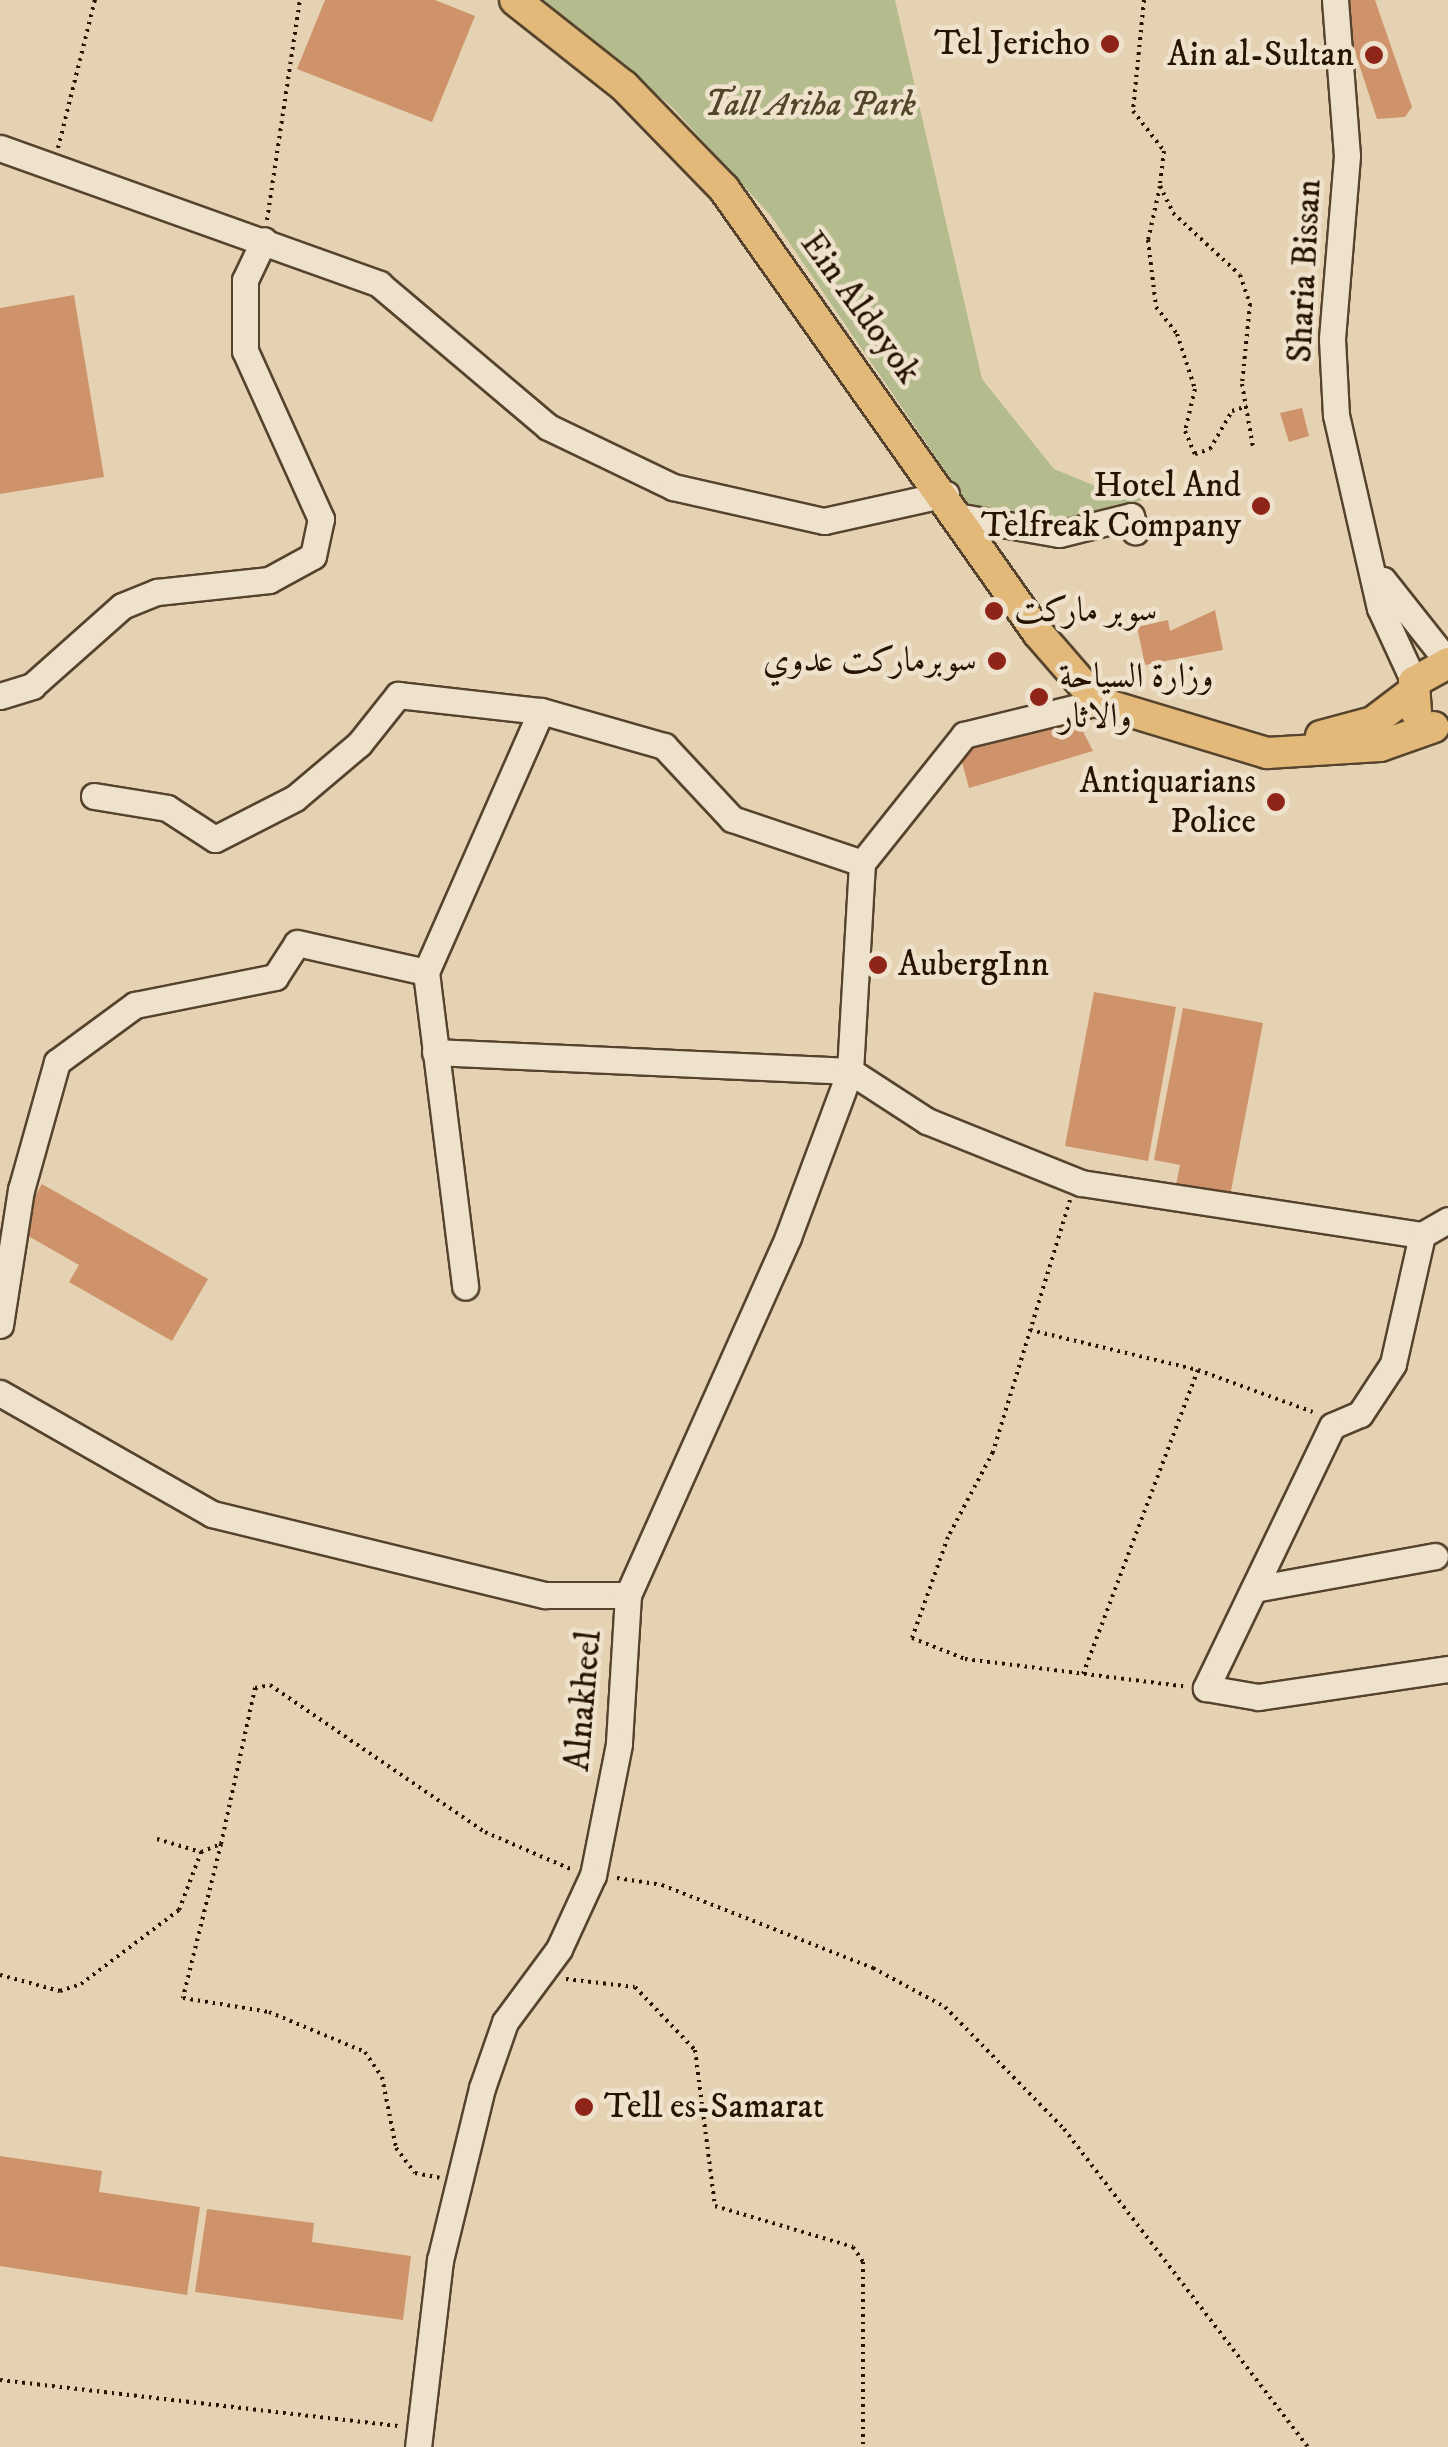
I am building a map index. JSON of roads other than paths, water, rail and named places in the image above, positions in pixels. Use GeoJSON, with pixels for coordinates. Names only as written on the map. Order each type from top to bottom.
{"type":"FeatureCollection","features":[{"type":"Feature","properties":{"kind":"main road","name":"Ein Aldoyok"},"geometry":{"type":"LineString","coordinates":[[515,0],[624,86],[724,190],[954,505],[1038,633],[1098,702]]}},
{"type":"Feature","properties":{"kind":"main road"},"geometry":{"type":"LineString","coordinates":[[1213,743],[1342,733],[1448,662]]}},
{"type":"Feature","properties":{"kind":"main road"},"geometry":{"type":"LineString","coordinates":[[1413,687],[1416,714],[1441,727]]}},
{"type":"Feature","properties":{"kind":"main road"},"geometry":{"type":"LineString","coordinates":[[1098,702],[1213,743],[1327,753],[1441,727]]}},
{"type":"Feature","properties":{"kind":"street","name":"Sharia Bissan"},"geometry":{"type":"LineString","coordinates":[[1334,0],[1347,156],[1332,339],[1336,415],[1380,608],[1413,687]]}},
{"type":"Feature","properties":{"kind":"street"},"geometry":{"type":"LineString","coordinates":[[0,148],[264,240],[412,303],[548,427],[673,487],[824,521],[954,505],[1059,534],[1131,516],[1136,532]]}},
{"type":"Feature","properties":{"kind":"street"},"geometry":{"type":"LineString","coordinates":[[0,696],[32,686],[122,606],[157,592],[270,580],[313,556],[321,519],[244,351],[245,280],[264,240]]}},
{"type":"Feature","properties":{"kind":"street","name":"Sharia Bissan"},"geometry":{"type":"LineString","coordinates":[[1368,542],[1390,598],[1448,662]]}},
{"type":"Feature","properties":{"kind":"street"},"geometry":{"type":"LineString","coordinates":[[94,796],[168,808],[215,839],[295,798],[398,695],[541,711],[664,746],[732,819],[862,863]]}},
{"type":"Feature","properties":{"kind":"street"},"geometry":{"type":"LineString","coordinates":[[628,1594],[788,1237],[850,1071],[862,863],[964,735],[1098,702]]}},
{"type":"Feature","properties":{"kind":"street"},"geometry":{"type":"LineString","coordinates":[[464,1287],[426,972],[541,711]]}},
{"type":"Feature","properties":{"kind":"street"},"geometry":{"type":"LineString","coordinates":[[0,1325],[22,1190],[57,1062],[94,1031],[135,1006],[275,978],[297,943],[426,972]]}},
{"type":"Feature","properties":{"kind":"street"},"geometry":{"type":"LineString","coordinates":[[435,1052],[850,1071],[927,1121],[1075,1181],[1422,1235],[1448,1220]]}},
{"type":"Feature","properties":{"kind":"street"},"geometry":{"type":"LineString","coordinates":[[1422,1235],[1394,1364],[1360,1414],[1341,1422],[1206,1688],[1258,1696],[1448,1669]]}},
{"type":"Feature","properties":{"kind":"street","name":"Alnakheel"},"geometry":{"type":"LineString","coordinates":[[0,1393],[101,1458],[250,1526],[545,1596],[628,1594],[619,1744],[593,1874],[542,1976],[505,2022],[459,2182],[419,2437]]}},
{"type":"Feature","properties":{"kind":"street"},"geometry":{"type":"LineString","coordinates":[[1254,1589],[1435,1556]]}},
{"type":"Feature","properties":{"kind":"place","name":"Tel Jericho"},"geometry":{"type":"Point","coordinates":[1110,44]}},
{"type":"Feature","properties":{"kind":"place","name":"Ain al-Sultan"},"geometry":{"type":"Point","coordinates":[1374,55]}},
{"type":"Feature","properties":{"kind":"place","name":"Hotel And Telfreak Company"},"geometry":{"type":"Point","coordinates":[1261,506]}},
{"type":"Feature","properties":{"kind":"place","name":"سوبر ماركت"},"geometry":{"type":"Point","coordinates":[994,611]}},
{"type":"Feature","properties":{"kind":"place","name":"سوبرماركت عدوي"},"geometry":{"type":"Point","coordinates":[997,661]}},
{"type":"Feature","properties":{"kind":"place","name":"وزارة السياحة والاثار"},"geometry":{"type":"Point","coordinates":[1039,697]}},
{"type":"Feature","properties":{"kind":"place","name":"Antiquarians Police"},"geometry":{"type":"Point","coordinates":[1276,802]}},
{"type":"Feature","properties":{"kind":"place","name":"AubergInn"},"geometry":{"type":"Point","coordinates":[878,965]}},
{"type":"Feature","properties":{"kind":"place","name":"Tell es-Samarat"},"geometry":{"type":"Point","coordinates":[584,2107]}},
{"type":"Feature","properties":{"kind":"park label","name":"Tall Ariha Park"},"geometry":{"type":"Point","coordinates":[810,105]}}]}
